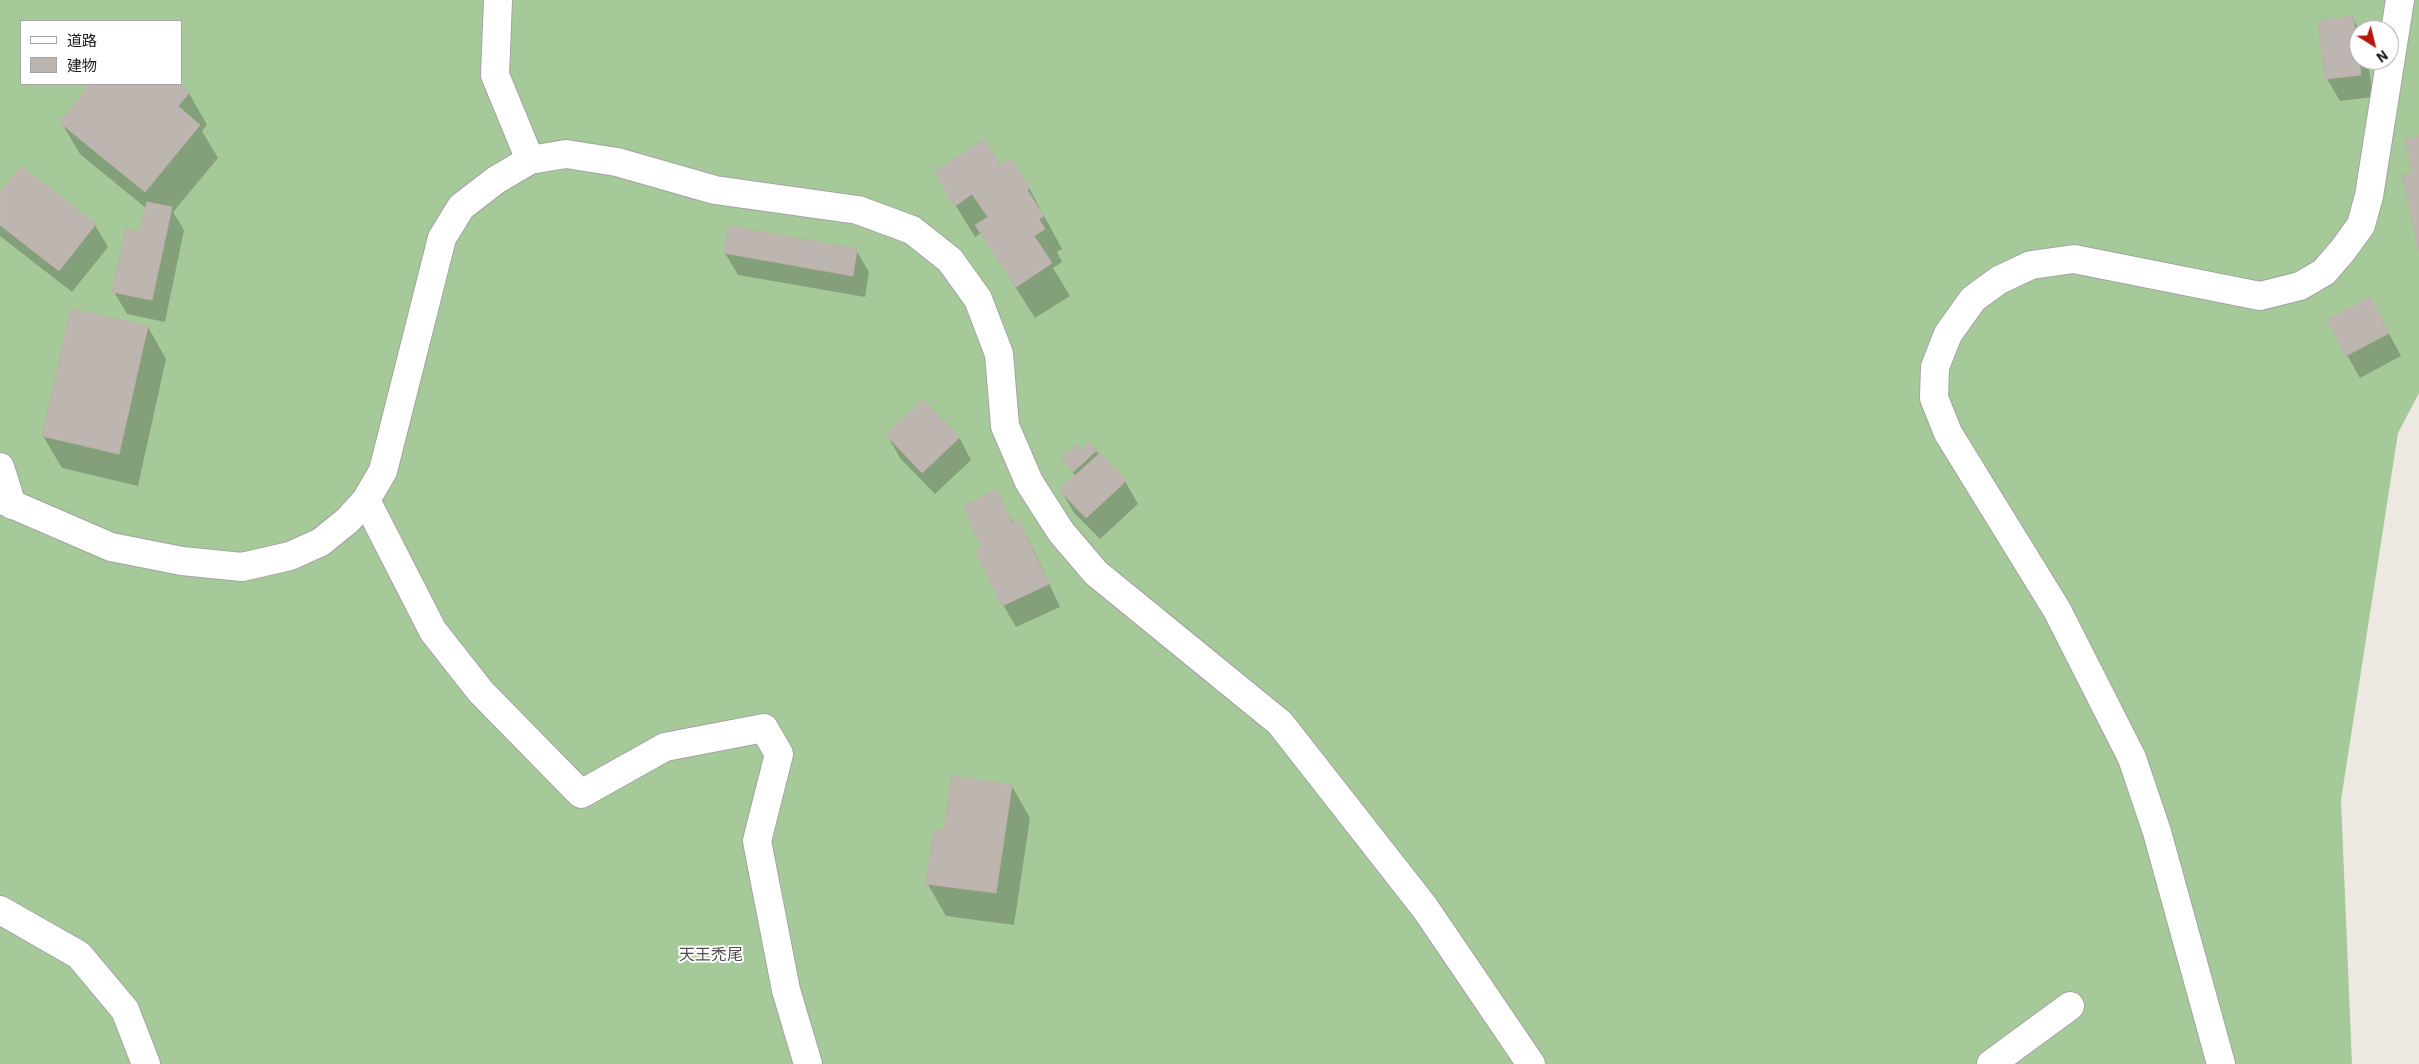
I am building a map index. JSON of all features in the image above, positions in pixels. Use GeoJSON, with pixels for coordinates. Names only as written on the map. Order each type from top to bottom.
{"type":"FeatureCollection","features":[{"type":"Feature","properties":{"kind":"street"},"geometry":{"type":"LineString","coordinates":[[498,0],[495,75],[530,160]]}},
{"type":"Feature","properties":{"kind":"street"},"geometry":{"type":"LineString","coordinates":[[2221,1064],[2157,832],[2132,758],[2057,610],[1948,433],[1934,398],[1935,367],[1948,334],[1973,299],[1999,280],[2032,265],[2074,259],[2216,289],[2260,296],[2300,286],[2324,272],[2361,225],[2369,196],[2400,0]]}},
{"type":"Feature","properties":{"kind":"street"},"geometry":{"type":"LineString","coordinates":[[0,467],[6,502],[111,547],[182,561],[242,567],[290,556],[321,542],[348,520],[366,500],[382,471],[442,238],[461,207],[496,180],[530,160],[566,154],[617,162],[715,190],[858,210],[912,230],[950,260],[978,299],[999,354],[1005,426],[1029,482],[1061,532],[1096,573],[1280,723],[1426,908],[1531,1064]]}},
{"type":"Feature","properties":{"kind":"street"},"geometry":{"type":"LineString","coordinates":[[366,500],[433,631],[481,692],[581,794],[665,747],[764,728],[779,754],[757,841],[786,990],[808,1064]]}},
{"type":"Feature","properties":{"kind":"street"},"geometry":{"type":"LineString","coordinates":[[0,910],[79,955],[125,1010],[146,1064]]}},
{"type":"Feature","properties":{"kind":"street"},"geometry":{"type":"LineString","coordinates":[[1991,1064],[2070,1006]]}},
{"type":"Feature","properties":{"kind":"green space"},"geometry":{"type":"Polygon","coordinates":[[[0,0],[2419,0],[2419,393],[2398,433],[2341,800],[2352,1064],[0,1064],[0,0]]]}},
{"type":"Feature","properties":{"kind":"building"},"geometry":{"type":"Polygon","coordinates":[[[2353,16],[2354,20],[2349,20],[2349,70],[2360,70],[2361,75],[2325,79],[2318,21],[2353,16]]]}},
{"type":"Feature","properties":{"kind":"building"},"geometry":{"type":"Polygon","coordinates":[[[90,85],[181,85],[190,92],[178,106],[200,125],[145,192],[59,122],[90,85]]]}},
{"type":"Feature","properties":{"kind":"building"},"geometry":{"type":"Polygon","coordinates":[[[2419,136],[2419,251],[2402,176],[2412,173],[2405,140],[2419,136]]]}},
{"type":"Feature","properties":{"kind":"building"},"geometry":{"type":"Polygon","coordinates":[[[984,140],[1001,165],[1011,159],[1030,188],[1027,190],[1044,216],[1039,219],[1045,229],[1034,236],[1052,263],[1016,287],[975,225],[988,217],[972,194],[955,206],[934,172],[984,140]]]}},
{"type":"Feature","properties":{"kind":"building"},"geometry":{"type":"Polygon","coordinates":[[[21,166],[96,224],[59,271],[0,225],[0,193],[21,166]]]}},
{"type":"Feature","properties":{"kind":"building"},"geometry":{"type":"Polygon","coordinates":[[[147,202],[172,207],[152,300],[112,292],[126,228],[140,231],[147,202]]]}},
{"type":"Feature","properties":{"kind":"building"},"geometry":{"type":"Polygon","coordinates":[[[729,226],[857,249],[853,276],[724,253],[729,226]]]}},
{"type":"Feature","properties":{"kind":"building"},"geometry":{"type":"Polygon","coordinates":[[[2370,297],[2389,333],[2346,356],[2327,320],[2370,297]]]}},
{"type":"Feature","properties":{"kind":"building"},"geometry":{"type":"Polygon","coordinates":[[[71,309],[148,326],[119,454],[42,436],[71,309]]]}},
{"type":"Feature","properties":{"kind":"building"},"geometry":{"type":"Polygon","coordinates":[[[923,400],[960,437],[922,473],[886,435],[923,400]]]}},
{"type":"Feature","properties":{"kind":"building"},"geometry":{"type":"Polygon","coordinates":[[[1090,443],[1097,450],[1073,472],[1061,458],[1076,444],[1082,450],[1090,443]]]}},
{"type":"Feature","properties":{"kind":"building"},"geometry":{"type":"Polygon","coordinates":[[[1100,453],[1126,481],[1086,518],[1059,490],[1100,453]]]}},
{"type":"Feature","properties":{"kind":"building"},"geometry":{"type":"Polygon","coordinates":[[[997,490],[1012,523],[1019,520],[1049,584],[1002,606],[976,551],[982,548],[963,506],[997,490]]]}},
{"type":"Feature","properties":{"kind":"building"},"geometry":{"type":"Polygon","coordinates":[[[952,776],[1012,785],[996,893],[926,884],[934,829],[944,831],[952,776]]]}},
{"type":"Feature","properties":{"kind":"district","name":"天王禿尾"},"geometry":{"type":"Point","coordinates":[711,955]}}]}
